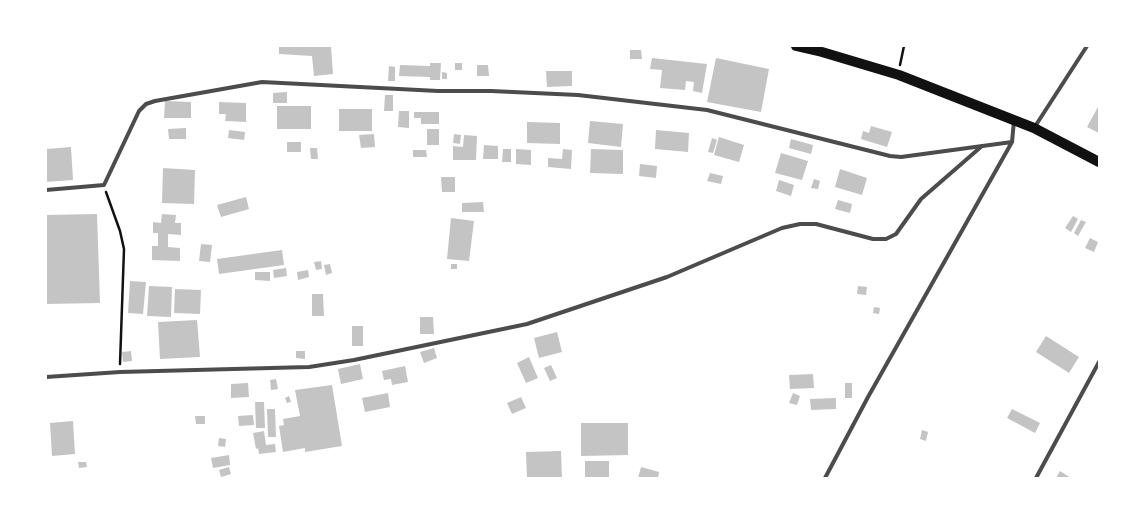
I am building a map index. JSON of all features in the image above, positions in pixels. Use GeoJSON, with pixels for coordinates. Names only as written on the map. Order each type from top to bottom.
{"type":"FeatureCollection","features":[{"type":"Feature","properties":{"kind":"main road"},"geometry":{"type":"LineString","coordinates":[[796,46],[822,52],[899,75],[1034,128],[1099,162]]}},
{"type":"Feature","properties":{"kind":"street"},"geometry":{"type":"LineString","coordinates":[[1034,128],[1087,46]]}},
{"type":"Feature","properties":{"kind":"street"},"geometry":{"type":"LineString","coordinates":[[46,190],[104,185],[139,111],[146,104],[262,82],[438,91],[491,91],[578,95],[707,110],[895,157],[917,156],[1012,142]]}},
{"type":"Feature","properties":{"kind":"street"},"geometry":{"type":"LineString","coordinates":[[825,478],[868,397],[1012,142],[1014,120]]}},
{"type":"Feature","properties":{"kind":"street"},"geometry":{"type":"LineString","coordinates":[[46,377],[120,372],[309,367],[354,360],[527,324],[667,278],[782,228],[800,224],[816,224],[873,240],[886,239],[896,234],[921,199],[982,146]]}},
{"type":"Feature","properties":{"kind":"street"},"geometry":{"type":"LineString","coordinates":[[1036,478],[1099,362]]}},
{"type":"Feature","properties":{"kind":"path"},"geometry":{"type":"LineString","coordinates":[[899,75],[904,46]]}},
{"type":"Feature","properties":{"kind":"path"},"geometry":{"type":"LineString","coordinates":[[104,185],[120,231],[124,249],[120,372]]}},
{"type":"Feature","properties":{"kind":"building"},"geometry":{"type":"Polygon","coordinates":[[[279,46],[331,46],[333,74],[314,76],[312,56],[279,54],[279,46]]]}},
{"type":"Feature","properties":{"kind":"building"},"geometry":{"type":"Polygon","coordinates":[[[630,50],[641,50],[642,59],[630,59],[630,50]]]}},
{"type":"Feature","properties":{"kind":"building"},"geometry":{"type":"Polygon","coordinates":[[[652,58],[707,64],[702,93],[693,91],[694,82],[686,81],[685,90],[660,88],[662,70],[650,69],[652,58]]]}},
{"type":"Feature","properties":{"kind":"building"},"geometry":{"type":"Polygon","coordinates":[[[716,58],[769,69],[761,112],[707,102],[716,58]]]}},
{"type":"Feature","properties":{"kind":"building"},"geometry":{"type":"Polygon","coordinates":[[[430,63],[441,63],[440,80],[430,80],[430,77],[399,76],[400,65],[430,66],[430,63]]]}},
{"type":"Feature","properties":{"kind":"building"},"geometry":{"type":"Polygon","coordinates":[[[455,63],[462,63],[462,70],[455,70],[455,63]]]}},
{"type":"Feature","properties":{"kind":"building"},"geometry":{"type":"Polygon","coordinates":[[[477,65],[488,65],[489,76],[477,76],[477,65]]]}},
{"type":"Feature","properties":{"kind":"building"},"geometry":{"type":"Polygon","coordinates":[[[389,66],[395,67],[395,81],[388,81],[389,66]]]}},
{"type":"Feature","properties":{"kind":"building"},"geometry":{"type":"Polygon","coordinates":[[[546,71],[572,71],[572,86],[547,87],[546,71]]]}},
{"type":"Feature","properties":{"kind":"building"},"geometry":{"type":"Polygon","coordinates":[[[442,72],[447,73],[447,79],[442,79],[442,72]]]}},
{"type":"Feature","properties":{"kind":"building"},"geometry":{"type":"Polygon","coordinates":[[[287,92],[287,103],[273,103],[273,93],[287,92]]]}},
{"type":"Feature","properties":{"kind":"building"},"geometry":{"type":"Polygon","coordinates":[[[385,95],[393,95],[393,111],[384,111],[385,95]]]}},
{"type":"Feature","properties":{"kind":"building"},"geometry":{"type":"Polygon","coordinates":[[[165,101],[191,102],[191,118],[164,118],[165,101]]]}},
{"type":"Feature","properties":{"kind":"building"},"geometry":{"type":"Polygon","coordinates":[[[219,102],[246,103],[246,122],[225,121],[226,114],[219,114],[219,102]]]}},
{"type":"Feature","properties":{"kind":"building"},"geometry":{"type":"Polygon","coordinates":[[[1099,105],[1099,133],[1087,127],[1099,105]]]}},
{"type":"Feature","properties":{"kind":"building"},"geometry":{"type":"Polygon","coordinates":[[[277,106],[311,106],[311,129],[277,129],[277,106]]]}},
{"type":"Feature","properties":{"kind":"building"},"geometry":{"type":"Polygon","coordinates":[[[339,109],[372,109],[372,131],[339,131],[339,109]]]}},
{"type":"Feature","properties":{"kind":"building"},"geometry":{"type":"Polygon","coordinates":[[[399,111],[409,111],[409,128],[398,127],[399,111]]]}},
{"type":"Feature","properties":{"kind":"building"},"geometry":{"type":"Polygon","coordinates":[[[414,112],[439,112],[439,124],[421,124],[421,118],[414,118],[414,112]]]}},
{"type":"Feature","properties":{"kind":"building"},"geometry":{"type":"Polygon","coordinates":[[[590,121],[623,124],[621,147],[588,143],[590,121]]]}},
{"type":"Feature","properties":{"kind":"building"},"geometry":{"type":"Polygon","coordinates":[[[527,122],[560,123],[560,144],[527,143],[527,122]]]}},
{"type":"Feature","properties":{"kind":"building"},"geometry":{"type":"Polygon","coordinates":[[[871,126],[892,132],[887,147],[861,139],[863,131],[869,133],[871,126]]]}},
{"type":"Feature","properties":{"kind":"building"},"geometry":{"type":"Polygon","coordinates":[[[186,128],[186,139],[169,139],[168,129],[186,128]]]}},
{"type":"Feature","properties":{"kind":"building"},"geometry":{"type":"Polygon","coordinates":[[[427,129],[439,129],[439,145],[427,145],[427,129]]]}},
{"type":"Feature","properties":{"kind":"building"},"geometry":{"type":"Polygon","coordinates":[[[229,130],[245,132],[244,140],[228,138],[229,130]]]}},
{"type":"Feature","properties":{"kind":"building"},"geometry":{"type":"Polygon","coordinates":[[[656,130],[689,133],[688,152],[655,149],[656,130]]]}},
{"type":"Feature","properties":{"kind":"building"},"geometry":{"type":"Polygon","coordinates":[[[374,134],[375,147],[361,148],[359,135],[374,134]]]}},
{"type":"Feature","properties":{"kind":"building"},"geometry":{"type":"Polygon","coordinates":[[[454,134],[461,135],[460,144],[453,143],[454,134]]]}},
{"type":"Feature","properties":{"kind":"building"},"geometry":{"type":"Polygon","coordinates":[[[464,135],[477,136],[476,160],[453,160],[453,146],[463,147],[464,135]]]}},
{"type":"Feature","properties":{"kind":"building"},"geometry":{"type":"Polygon","coordinates":[[[719,137],[744,145],[739,162],[714,155],[719,137]]]}},
{"type":"Feature","properties":{"kind":"building"},"geometry":{"type":"Polygon","coordinates":[[[712,138],[717,140],[713,153],[708,152],[712,138]]]}},
{"type":"Feature","properties":{"kind":"building"},"geometry":{"type":"Polygon","coordinates":[[[791,139],[813,145],[811,154],[789,148],[791,139]]]}},
{"type":"Feature","properties":{"kind":"building"},"geometry":{"type":"Polygon","coordinates":[[[287,142],[301,142],[301,152],[287,152],[287,142]]]}},
{"type":"Feature","properties":{"kind":"building"},"geometry":{"type":"Polygon","coordinates":[[[484,145],[498,146],[498,159],[483,159],[484,145]]]}},
{"type":"Feature","properties":{"kind":"building"},"geometry":{"type":"Polygon","coordinates":[[[71,147],[73,180],[46,182],[46,149],[71,147]]]}},
{"type":"Feature","properties":{"kind":"building"},"geometry":{"type":"Polygon","coordinates":[[[310,148],[317,148],[318,159],[311,159],[310,148]]]}},
{"type":"Feature","properties":{"kind":"building"},"geometry":{"type":"Polygon","coordinates":[[[503,149],[511,149],[511,162],[502,162],[503,149]]]}},
{"type":"Feature","properties":{"kind":"building"},"geometry":{"type":"Polygon","coordinates":[[[516,149],[531,150],[531,165],[516,164],[516,149]]]}},
{"type":"Feature","properties":{"kind":"building"},"geometry":{"type":"Polygon","coordinates":[[[563,149],[572,150],[571,169],[548,167],[548,158],[562,159],[563,149]]]}},
{"type":"Feature","properties":{"kind":"building"},"geometry":{"type":"Polygon","coordinates":[[[591,149],[623,150],[623,174],[590,173],[591,149]]]}},
{"type":"Feature","properties":{"kind":"building"},"geometry":{"type":"Polygon","coordinates":[[[413,150],[426,150],[427,157],[413,157],[413,150]]]}},
{"type":"Feature","properties":{"kind":"building"},"geometry":{"type":"Polygon","coordinates":[[[781,153],[808,161],[802,180],[775,173],[781,153]]]}},
{"type":"Feature","properties":{"kind":"building"},"geometry":{"type":"Polygon","coordinates":[[[640,164],[657,166],[656,178],[639,176],[640,164]]]}},
{"type":"Feature","properties":{"kind":"building"},"geometry":{"type":"Polygon","coordinates":[[[163,168],[195,170],[194,204],[162,203],[163,168]]]}},
{"type":"Feature","properties":{"kind":"building"},"geometry":{"type":"Polygon","coordinates":[[[840,169],[867,178],[862,195],[835,187],[840,169]]]}},
{"type":"Feature","properties":{"kind":"building"},"geometry":{"type":"Polygon","coordinates":[[[710,173],[723,176],[721,184],[707,181],[710,173]]]}},
{"type":"Feature","properties":{"kind":"building"},"geometry":{"type":"Polygon","coordinates":[[[441,177],[455,177],[455,192],[442,192],[441,177]]]}},
{"type":"Feature","properties":{"kind":"building"},"geometry":{"type":"Polygon","coordinates":[[[814,179],[820,181],[818,189],[811,188],[814,179]]]}},
{"type":"Feature","properties":{"kind":"building"},"geometry":{"type":"Polygon","coordinates":[[[779,180],[794,185],[791,196],[776,191],[779,180]]]}},
{"type":"Feature","properties":{"kind":"building"},"geometry":{"type":"Polygon","coordinates":[[[246,197],[249,209],[221,217],[217,205],[246,197]]]}},
{"type":"Feature","properties":{"kind":"building"},"geometry":{"type":"Polygon","coordinates":[[[838,200],[852,204],[850,213],[835,209],[838,200]]]}},
{"type":"Feature","properties":{"kind":"building"},"geometry":{"type":"Polygon","coordinates":[[[483,202],[484,212],[462,212],[462,203],[483,202]]]}},
{"type":"Feature","properties":{"kind":"building"},"geometry":{"type":"Polygon","coordinates":[[[97,214],[100,303],[46,304],[46,215],[97,214]]]}},
{"type":"Feature","properties":{"kind":"building"},"geometry":{"type":"Polygon","coordinates":[[[162,214],[176,215],[175,223],[181,223],[181,235],[168,234],[168,247],[180,248],[180,261],[152,260],[152,246],[158,246],[158,233],[153,233],[153,222],[161,223],[162,214]]]}},
{"type":"Feature","properties":{"kind":"building"},"geometry":{"type":"Polygon","coordinates":[[[1073,216],[1078,219],[1071,232],[1065,228],[1073,216]]]}},
{"type":"Feature","properties":{"kind":"building"},"geometry":{"type":"Polygon","coordinates":[[[451,218],[474,221],[469,261],[447,259],[451,218]]]}},
{"type":"Feature","properties":{"kind":"building"},"geometry":{"type":"Polygon","coordinates":[[[1081,220],[1086,222],[1078,236],[1074,233],[1081,220]]]}},
{"type":"Feature","properties":{"kind":"building"},"geometry":{"type":"Polygon","coordinates":[[[1090,238],[1098,242],[1094,252],[1085,248],[1090,238]]]}},
{"type":"Feature","properties":{"kind":"building"},"geometry":{"type":"Polygon","coordinates":[[[201,244],[212,245],[210,262],[199,261],[201,244]]]}},
{"type":"Feature","properties":{"kind":"building"},"geometry":{"type":"Polygon","coordinates":[[[282,250],[284,265],[219,274],[217,259],[282,250]]]}},
{"type":"Feature","properties":{"kind":"building"},"geometry":{"type":"Polygon","coordinates":[[[321,261],[322,269],[316,270],[314,262],[321,261]]]}},
{"type":"Feature","properties":{"kind":"building"},"geometry":{"type":"Polygon","coordinates":[[[330,264],[332,273],[326,275],[324,265],[330,264]]]}},
{"type":"Feature","properties":{"kind":"building"},"geometry":{"type":"Polygon","coordinates":[[[451,264],[457,264],[457,269],[451,269],[451,264]]]}},
{"type":"Feature","properties":{"kind":"building"},"geometry":{"type":"Polygon","coordinates":[[[286,268],[287,276],[274,278],[273,270],[286,268]]]}},
{"type":"Feature","properties":{"kind":"building"},"geometry":{"type":"Polygon","coordinates":[[[308,270],[309,277],[298,280],[297,272],[308,270]]]}},
{"type":"Feature","properties":{"kind":"building"},"geometry":{"type":"Polygon","coordinates":[[[255,272],[270,272],[270,281],[255,280],[255,272]]]}},
{"type":"Feature","properties":{"kind":"building"},"geometry":{"type":"Polygon","coordinates":[[[130,281],[146,282],[143,314],[128,313],[130,281]]]}},
{"type":"Feature","properties":{"kind":"building"},"geometry":{"type":"Polygon","coordinates":[[[149,286],[172,287],[171,317],[147,316],[149,286]]]}},
{"type":"Feature","properties":{"kind":"building"},"geometry":{"type":"Polygon","coordinates":[[[858,286],[867,287],[866,295],[857,294],[858,286]]]}},
{"type":"Feature","properties":{"kind":"building"},"geometry":{"type":"Polygon","coordinates":[[[175,289],[201,290],[200,314],[174,313],[175,289]]]}},
{"type":"Feature","properties":{"kind":"building"},"geometry":{"type":"Polygon","coordinates":[[[312,294],[323,294],[324,316],[312,316],[312,294]]]}},
{"type":"Feature","properties":{"kind":"building"},"geometry":{"type":"Polygon","coordinates":[[[874,307],[880,308],[879,314],[873,313],[874,307]]]}},
{"type":"Feature","properties":{"kind":"building"},"geometry":{"type":"Polygon","coordinates":[[[420,317],[433,317],[434,334],[420,334],[420,317]]]}},
{"type":"Feature","properties":{"kind":"building"},"geometry":{"type":"Polygon","coordinates":[[[197,320],[200,357],[160,359],[158,322],[197,320]]]}},
{"type":"Feature","properties":{"kind":"building"},"geometry":{"type":"Polygon","coordinates":[[[352,326],[363,326],[363,346],[352,346],[352,326]]]}},
{"type":"Feature","properties":{"kind":"building"},"geometry":{"type":"Polygon","coordinates":[[[557,332],[562,352],[539,358],[534,338],[557,332]]]}},
{"type":"Feature","properties":{"kind":"building"},"geometry":{"type":"Polygon","coordinates":[[[1046,336],[1079,357],[1069,373],[1036,352],[1046,336]]]}},
{"type":"Feature","properties":{"kind":"building"},"geometry":{"type":"Polygon","coordinates":[[[434,348],[437,358],[424,363],[420,352],[434,348]]]}},
{"type":"Feature","properties":{"kind":"building"},"geometry":{"type":"Polygon","coordinates":[[[131,351],[132,361],[123,362],[122,352],[131,351]]]}},
{"type":"Feature","properties":{"kind":"building"},"geometry":{"type":"Polygon","coordinates":[[[296,351],[305,351],[305,359],[296,358],[296,351]]]}},
{"type":"Feature","properties":{"kind":"building"},"geometry":{"type":"Polygon","coordinates":[[[529,357],[538,378],[526,383],[517,363],[529,357]]]}},
{"type":"Feature","properties":{"kind":"building"},"geometry":{"type":"Polygon","coordinates":[[[360,364],[363,379],[341,384],[338,369],[360,364]]]}},
{"type":"Feature","properties":{"kind":"building"},"geometry":{"type":"Polygon","coordinates":[[[551,365],[557,378],[550,381],[544,368],[551,365]]]}},
{"type":"Feature","properties":{"kind":"building"},"geometry":{"type":"Polygon","coordinates":[[[405,366],[408,382],[392,385],[391,379],[384,380],[382,371],[405,366]]]}},
{"type":"Feature","properties":{"kind":"building"},"geometry":{"type":"Polygon","coordinates":[[[813,374],[814,388],[790,389],[789,375],[813,374]]]}},
{"type":"Feature","properties":{"kind":"building"},"geometry":{"type":"Polygon","coordinates":[[[276,379],[278,389],[271,390],[270,380],[276,379]]]}},
{"type":"Feature","properties":{"kind":"building"},"geometry":{"type":"Polygon","coordinates":[[[248,383],[249,397],[231,398],[231,384],[248,383]]]}},
{"type":"Feature","properties":{"kind":"building"},"geometry":{"type":"Polygon","coordinates":[[[845,383],[852,383],[852,398],[845,398],[845,383]]]}},
{"type":"Feature","properties":{"kind":"building"},"geometry":{"type":"Polygon","coordinates":[[[332,385],[342,446],[305,452],[305,448],[283,452],[279,426],[284,425],[283,419],[300,416],[295,390],[332,385]]]}},
{"type":"Feature","properties":{"kind":"building"},"geometry":{"type":"Polygon","coordinates":[[[388,393],[390,407],[365,412],[362,398],[388,393]]]}},
{"type":"Feature","properties":{"kind":"building"},"geometry":{"type":"Polygon","coordinates":[[[793,393],[800,396],[797,405],[789,403],[793,393]]]}},
{"type":"Feature","properties":{"kind":"building"},"geometry":{"type":"Polygon","coordinates":[[[289,396],[291,402],[287,403],[285,398],[289,396]]]}},
{"type":"Feature","properties":{"kind":"building"},"geometry":{"type":"Polygon","coordinates":[[[521,397],[526,408],[512,414],[507,403],[521,397]]]}},
{"type":"Feature","properties":{"kind":"building"},"geometry":{"type":"Polygon","coordinates":[[[836,398],[836,409],[811,410],[810,399],[836,398]]]}},
{"type":"Feature","properties":{"kind":"building"},"geometry":{"type":"Polygon","coordinates":[[[255,402],[264,402],[265,428],[256,428],[255,402]]]}},
{"type":"Feature","properties":{"kind":"building"},"geometry":{"type":"Polygon","coordinates":[[[267,409],[275,409],[276,437],[268,437],[267,409]]]}},
{"type":"Feature","properties":{"kind":"building"},"geometry":{"type":"Polygon","coordinates":[[[1012,409],[1040,423],[1035,433],[1007,418],[1012,409]]]}},
{"type":"Feature","properties":{"kind":"building"},"geometry":{"type":"Polygon","coordinates":[[[253,415],[254,425],[239,426],[238,416],[253,415]]]}},
{"type":"Feature","properties":{"kind":"building"},"geometry":{"type":"Polygon","coordinates":[[[195,416],[205,416],[205,424],[196,424],[195,416]]]}},
{"type":"Feature","properties":{"kind":"building"},"geometry":{"type":"Polygon","coordinates":[[[73,421],[75,454],[52,456],[50,423],[73,421]]]}},
{"type":"Feature","properties":{"kind":"building"},"geometry":{"type":"Polygon","coordinates":[[[581,423],[628,423],[628,455],[581,456],[581,423]]]}},
{"type":"Feature","properties":{"kind":"building"},"geometry":{"type":"Polygon","coordinates":[[[922,430],[928,432],[926,441],[920,439],[922,430]]]}},
{"type":"Feature","properties":{"kind":"building"},"geometry":{"type":"Polygon","coordinates":[[[264,431],[266,445],[275,444],[276,452],[259,454],[258,448],[256,449],[253,433],[264,431]]]}},
{"type":"Feature","properties":{"kind":"building"},"geometry":{"type":"Polygon","coordinates":[[[219,438],[226,439],[225,447],[218,446],[219,438]]]}},
{"type":"Feature","properties":{"kind":"building"},"geometry":{"type":"Polygon","coordinates":[[[561,451],[562,478],[527,478],[526,452],[561,451]]]}},
{"type":"Feature","properties":{"kind":"building"},"geometry":{"type":"Polygon","coordinates":[[[229,455],[230,465],[213,468],[211,458],[229,455]]]}},
{"type":"Feature","properties":{"kind":"building"},"geometry":{"type":"Polygon","coordinates":[[[585,461],[609,461],[609,478],[585,478],[585,461]]]}},
{"type":"Feature","properties":{"kind":"building"},"geometry":{"type":"Polygon","coordinates":[[[78,462],[86,462],[87,467],[79,468],[78,462]]]}},
{"type":"Feature","properties":{"kind":"building"},"geometry":{"type":"Polygon","coordinates":[[[229,467],[231,474],[221,477],[219,470],[229,467]]]}},
{"type":"Feature","properties":{"kind":"building"},"geometry":{"type":"Polygon","coordinates":[[[641,467],[659,472],[658,478],[638,478],[641,467]]]}},
{"type":"Feature","properties":{"kind":"building"},"geometry":{"type":"Polygon","coordinates":[[[1060,471],[1071,478],[1056,478],[1060,471]]]}}]}
